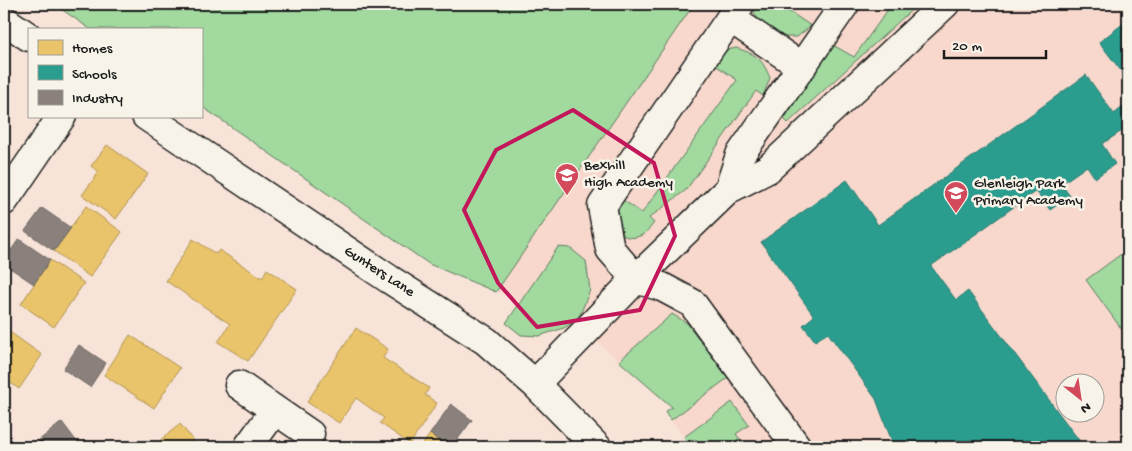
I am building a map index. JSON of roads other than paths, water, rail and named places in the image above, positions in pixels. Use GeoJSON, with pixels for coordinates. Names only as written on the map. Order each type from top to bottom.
{"type":"FeatureCollection","features":[{"type":"Feature","properties":{"kind":"street"},"geometry":{"type":"LineString","coordinates":[[729,189],[740,155],[845,4]]}},
{"type":"Feature","properties":{"kind":"street"},"geometry":{"type":"LineString","coordinates":[[535,384],[636,279],[729,189],[768,169],[945,4]]}},
{"type":"Feature","properties":{"kind":"street"},"geometry":{"type":"LineString","coordinates":[[797,447],[692,303],[662,287],[636,279],[610,249],[602,206],[735,11],[802,66]]}},
{"type":"Feature","properties":{"kind":"street"},"geometry":{"type":"LineString","coordinates":[[4,20],[28,36]]}},
{"type":"Feature","properties":{"kind":"street"},"geometry":{"type":"LineString","coordinates":[[4,201],[61,118]]}},
{"type":"Feature","properties":{"kind":"street","name":"Gunters Lane"},"geometry":{"type":"LineString","coordinates":[[149,118],[389,279],[486,341],[535,384],[597,447]]}},
{"type":"Feature","properties":{"kind":"street"},"geometry":{"type":"LineString","coordinates":[[239,384],[310,434]]}},
{"type":"Feature","properties":{"kind":"street"},"geometry":{"type":"LineString","coordinates":[[248,447],[276,410]]}},
{"type":"Feature","properties":{"kind":"place","name":"Bexhill High Academy"},"geometry":{"type":"Point","coordinates":[567,196]}},
{"type":"Feature","properties":{"kind":"place","name":"Glenleigh Park Primary Academy"},"geometry":{"type":"Point","coordinates":[956,214]}}]}
